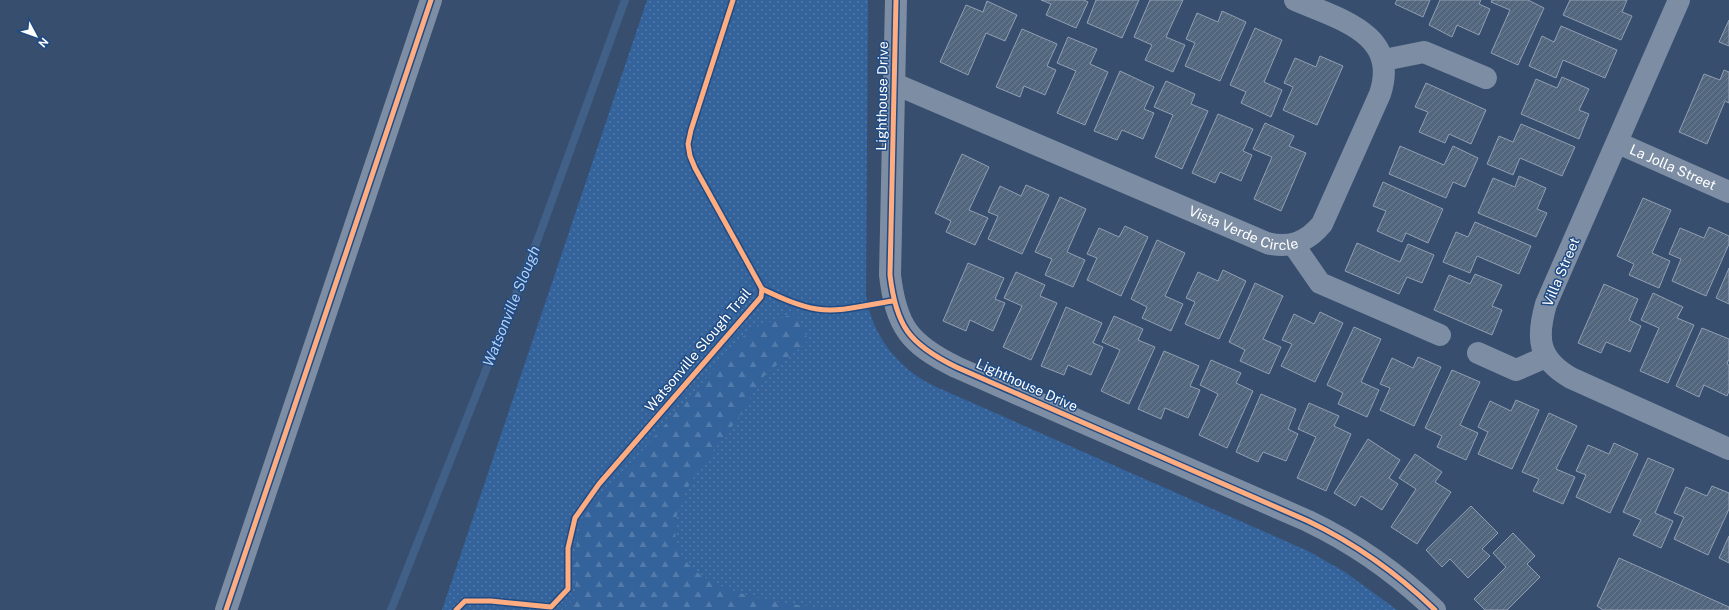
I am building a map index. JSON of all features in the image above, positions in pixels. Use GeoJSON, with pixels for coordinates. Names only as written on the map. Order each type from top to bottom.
{"type":"FeatureCollection","features":[{"type":"Feature","properties":{"kind":"street"},"geometry":{"type":"LineString","coordinates":[[226,610],[431,0]]}},
{"type":"Feature","properties":{"kind":"street","name":"Lighthouse Drive"},"geometry":{"type":"LineString","coordinates":[[896,0],[890,275],[893,301],[903,325],[912,337],[936,357],[956,367],[1301,518],[1341,537],[1396,574],[1435,610]]}},
{"type":"Feature","properties":{"kind":"street","name":"Vista Verde Circle"},"geometry":{"type":"LineString","coordinates":[[895,84],[1267,243],[1279,246],[1293,244],[1314,234],[1322,224],[1329,211],[1385,80],[1384,60],[1380,51],[1366,34],[1354,26],[1295,0]]}},
{"type":"Feature","properties":{"kind":"street","name":"Villa Street"},"geometry":{"type":"LineString","coordinates":[[1680,0],[1546,304],[1540,334],[1542,349],[1546,357],[1558,370],[1571,378],[1729,449]]}},
{"type":"Feature","properties":{"kind":"street"},"geometry":{"type":"LineString","coordinates":[[1384,60],[1424,52],[1486,78]]}},
{"type":"Feature","properties":{"kind":"street","name":"La Jolla Street"},"geometry":{"type":"LineString","coordinates":[[1618,143],[1729,192]]}},
{"type":"Feature","properties":{"kind":"street"},"geometry":{"type":"LineString","coordinates":[[1293,244],[1320,283],[1440,336]]}},
{"type":"Feature","properties":{"kind":"street"},"geometry":{"type":"LineString","coordinates":[[1478,353],[1516,370],[1546,357]]}},
{"type":"Feature","properties":{"kind":"green space"},"geometry":{"type":"Polygon","coordinates":[[[647,0],[868,0],[866,295],[874,324],[889,349],[898,360],[921,379],[934,386],[1308,551],[1345,572],[1397,610],[442,610],[647,0]]]}},
{"type":"Feature","properties":{"kind":"green space"},"geometry":{"type":"Polygon","coordinates":[[[796,313],[808,340],[766,374],[757,386],[737,420],[695,476],[680,505],[675,536],[685,560],[706,578],[734,591],[766,600],[799,605],[855,610],[562,610],[576,596],[574,557],[582,518],[750,329],[796,313]]]}},
{"type":"Feature","properties":{"kind":"building"},"geometry":{"type":"Polygon","coordinates":[[[1041,0],[1084,0],[1088,2],[1076,28],[1046,15],[1051,4],[1041,0]]]}},
{"type":"Feature","properties":{"kind":"building"},"geometry":{"type":"Polygon","coordinates":[[[1096,0],[1139,0],[1122,38],[1087,23],[1096,0]]]}},
{"type":"Feature","properties":{"kind":"building"},"geometry":{"type":"Polygon","coordinates":[[[1150,0],[1183,0],[1166,37],[1185,45],[1173,72],[1145,60],[1152,45],[1134,37],[1150,0]]]}},
{"type":"Feature","properties":{"kind":"building"},"geometry":{"type":"Polygon","coordinates":[[[1397,0],[1430,0],[1423,17],[1395,4],[1397,0]]]}},
{"type":"Feature","properties":{"kind":"building"},"geometry":{"type":"Polygon","coordinates":[[[1440,0],[1481,0],[1479,4],[1490,9],[1479,35],[1457,25],[1452,37],[1429,25],[1440,0]]]}},
{"type":"Feature","properties":{"kind":"building"},"geometry":{"type":"Polygon","coordinates":[[[1492,0],[1528,0],[1544,8],[1518,65],[1491,53],[1510,10],[1491,2],[1492,0]]]}},
{"type":"Feature","properties":{"kind":"building"},"geometry":{"type":"Polygon","coordinates":[[[1570,0],[1627,0],[1622,12],[1632,16],[1621,40],[1563,15],[1570,0]]]}},
{"type":"Feature","properties":{"kind":"building"},"geometry":{"type":"Polygon","coordinates":[[[987,1],[1017,15],[1005,41],[986,33],[968,75],[940,62],[966,5],[983,12],[987,1]]]}},
{"type":"Feature","properties":{"kind":"building"},"geometry":{"type":"Polygon","coordinates":[[[1222,11],[1246,22],[1220,81],[1185,66],[1195,43],[1186,39],[1197,13],[1218,22],[1222,11]]]}},
{"type":"Feature","properties":{"kind":"building"},"geometry":{"type":"Polygon","coordinates":[[[1729,20],[1729,46],[1719,42],[1729,20]]]}},
{"type":"Feature","properties":{"kind":"building"},"geometry":{"type":"Polygon","coordinates":[[[1561,26],[1617,50],[1605,78],[1563,60],[1556,78],[1529,66],[1542,36],[1554,42],[1561,26]]]}},
{"type":"Feature","properties":{"kind":"building"},"geometry":{"type":"Polygon","coordinates":[[[1255,28],[1282,40],[1264,82],[1282,90],[1271,117],[1241,103],[1246,92],[1230,85],[1255,28]]]}},
{"type":"Feature","properties":{"kind":"building"},"geometry":{"type":"Polygon","coordinates":[[[1022,29],[1057,44],[1047,66],[1056,70],[1045,95],[1024,86],[1020,97],[996,87],[1022,29]]]}},
{"type":"Feature","properties":{"kind":"building"},"geometry":{"type":"Polygon","coordinates":[[[1068,37],[1097,49],[1090,64],[1108,72],[1085,125],[1057,113],[1076,71],[1057,63],[1068,37]]]}},
{"type":"Feature","properties":{"kind":"building"},"geometry":{"type":"Polygon","coordinates":[[[1320,56],[1343,66],[1317,125],[1283,110],[1293,87],[1284,83],[1295,58],[1316,67],[1320,56]]]}},
{"type":"Feature","properties":{"kind":"building"},"geometry":{"type":"Polygon","coordinates":[[[1724,70],[1729,72],[1729,103],[1725,101],[1707,144],[1679,132],[1704,74],[1720,80],[1724,70]]]}},
{"type":"Feature","properties":{"kind":"building"},"geometry":{"type":"Polygon","coordinates":[[[1120,71],[1154,87],[1144,109],[1154,113],[1143,139],[1122,130],[1117,140],[1094,131],[1120,71]]]}},
{"type":"Feature","properties":{"kind":"building"},"geometry":{"type":"Polygon","coordinates":[[[1562,77],[1589,89],[1579,110],[1589,114],[1579,139],[1521,114],[1536,79],[1557,88],[1562,77]]]}},
{"type":"Feature","properties":{"kind":"building"},"geometry":{"type":"Polygon","coordinates":[[[1166,81],[1195,94],[1191,104],[1208,111],[1182,169],[1155,157],[1173,115],[1154,107],[1166,81]]]}},
{"type":"Feature","properties":{"kind":"building"},"geometry":{"type":"Polygon","coordinates":[[[1426,83],[1486,110],[1471,144],[1449,134],[1445,143],[1419,132],[1428,112],[1415,107],[1426,83]]]}},
{"type":"Feature","properties":{"kind":"building"},"geometry":{"type":"Polygon","coordinates":[[[1218,114],[1253,129],[1243,151],[1252,155],[1241,181],[1220,172],[1215,183],[1192,173],[1218,114]]]}},
{"type":"Feature","properties":{"kind":"building"},"geometry":{"type":"Polygon","coordinates":[[[1265,123],[1294,136],[1289,146],[1306,153],[1281,211],[1254,199],[1272,157],[1253,149],[1265,123]]]}},
{"type":"Feature","properties":{"kind":"building"},"geometry":{"type":"Polygon","coordinates":[[[1521,124],[1575,147],[1562,176],[1520,158],[1513,175],[1487,164],[1499,136],[1513,142],[1521,124]]]}},
{"type":"Feature","properties":{"kind":"building"},"geometry":{"type":"Polygon","coordinates":[[[1400,146],[1444,165],[1453,146],[1478,158],[1465,187],[1453,182],[1446,198],[1389,174],[1400,146]]]}},
{"type":"Feature","properties":{"kind":"building"},"geometry":{"type":"Polygon","coordinates":[[[962,154],[989,167],[969,210],[988,218],[975,245],[946,232],[951,221],[935,213],[962,154]]]}},
{"type":"Feature","properties":{"kind":"building"},"geometry":{"type":"Polygon","coordinates":[[[1519,176],[1546,188],[1537,209],[1547,213],[1536,237],[1478,213],[1493,178],[1515,187],[1519,176]]]}},
{"type":"Feature","properties":{"kind":"building"},"geometry":{"type":"Polygon","coordinates":[[[1383,182],[1443,209],[1428,243],[1406,233],[1402,242],[1377,231],[1386,211],[1373,206],[1383,182]]]}},
{"type":"Feature","properties":{"kind":"building"},"geometry":{"type":"Polygon","coordinates":[[[1026,185],[1049,195],[1022,254],[988,239],[998,216],[988,212],[1000,186],[1021,196],[1026,185]]]}},
{"type":"Feature","properties":{"kind":"building"},"geometry":{"type":"Polygon","coordinates":[[[1060,197],[1086,209],[1067,252],[1085,260],[1073,287],[1045,275],[1052,259],[1035,252],[1060,197]]]}},
{"type":"Feature","properties":{"kind":"building"},"geometry":{"type":"Polygon","coordinates":[[[1643,198],[1671,210],[1652,253],[1670,261],[1659,288],[1629,275],[1634,264],[1617,256],[1643,198]]]}},
{"type":"Feature","properties":{"kind":"building"},"geometry":{"type":"Polygon","coordinates":[[[1475,222],[1531,246],[1519,274],[1477,256],[1470,273],[1443,262],[1456,232],[1468,237],[1475,222]]]}},
{"type":"Feature","properties":{"kind":"building"},"geometry":{"type":"Polygon","coordinates":[[[1125,226],[1148,237],[1121,296],[1087,280],[1097,258],[1087,254],[1099,228],[1119,237],[1125,226]]]}},
{"type":"Feature","properties":{"kind":"building"},"geometry":{"type":"Polygon","coordinates":[[[1709,227],[1729,236],[1729,244],[1706,296],[1672,281],[1681,259],[1669,254],[1680,228],[1704,238],[1709,227]]]}},
{"type":"Feature","properties":{"kind":"building"},"geometry":{"type":"Polygon","coordinates":[[[1157,240],[1185,253],[1165,296],[1183,304],[1171,331],[1142,318],[1147,307],[1131,299],[1157,240]]]}},
{"type":"Feature","properties":{"kind":"building"},"geometry":{"type":"Polygon","coordinates":[[[1357,243],[1400,262],[1408,244],[1434,255],[1422,283],[1407,277],[1399,294],[1345,271],[1357,243]]]}},
{"type":"Feature","properties":{"kind":"building"},"geometry":{"type":"Polygon","coordinates":[[[968,263],[1004,278],[995,299],[1005,303],[993,331],[970,320],[966,331],[943,321],[968,263]]]}},
{"type":"Feature","properties":{"kind":"building"},"geometry":{"type":"Polygon","coordinates":[[[1729,268],[1729,304],[1716,298],[1729,268]]]}},
{"type":"Feature","properties":{"kind":"building"},"geometry":{"type":"Polygon","coordinates":[[[1223,270],[1246,281],[1219,339],[1185,324],[1195,302],[1186,298],[1198,272],[1218,281],[1223,270]]]}},
{"type":"Feature","properties":{"kind":"building"},"geometry":{"type":"Polygon","coordinates":[[[1016,272],[1045,285],[1040,296],[1057,303],[1031,360],[1003,347],[1022,306],[1004,298],[1016,272]]]}},
{"type":"Feature","properties":{"kind":"building"},"geometry":{"type":"Polygon","coordinates":[[[1475,274],[1502,285],[1492,306],[1502,310],[1492,335],[1434,310],[1449,275],[1470,284],[1475,274]]]}},
{"type":"Feature","properties":{"kind":"building"},"geometry":{"type":"Polygon","coordinates":[[[1255,283],[1283,296],[1263,339],[1281,347],[1269,374],[1240,361],[1245,350],[1229,342],[1255,283]]]}},
{"type":"Feature","properties":{"kind":"building"},"geometry":{"type":"Polygon","coordinates":[[[1604,284],[1638,299],[1629,320],[1641,326],[1630,352],[1606,342],[1601,353],[1578,343],[1604,284]]]}},
{"type":"Feature","properties":{"kind":"building"},"geometry":{"type":"Polygon","coordinates":[[[1653,293],[1683,307],[1677,318],[1694,325],[1668,383],[1640,371],[1659,328],[1641,320],[1653,293]]]}},
{"type":"Feature","properties":{"kind":"building"},"geometry":{"type":"Polygon","coordinates":[[[1066,307],[1102,323],[1093,343],[1103,347],[1091,375],[1068,365],[1064,375],[1041,366],[1066,307]]]}},
{"type":"Feature","properties":{"kind":"building"},"geometry":{"type":"Polygon","coordinates":[[[1320,312],[1343,323],[1315,382],[1281,366],[1292,344],[1282,340],[1294,314],[1314,324],[1320,312]]]}},
{"type":"Feature","properties":{"kind":"building"},"geometry":{"type":"Polygon","coordinates":[[[1114,316],[1143,329],[1138,340],[1155,347],[1129,404],[1101,391],[1120,350],[1102,342],[1114,316]]]}},
{"type":"Feature","properties":{"kind":"building"},"geometry":{"type":"Polygon","coordinates":[[[1354,327],[1381,339],[1361,382],[1379,390],[1367,417],[1338,404],[1343,393],[1327,385],[1354,327]]]}},
{"type":"Feature","properties":{"kind":"building"},"geometry":{"type":"Polygon","coordinates":[[[1702,328],[1729,339],[1729,359],[1727,364],[1729,365],[1729,391],[1727,396],[1704,385],[1699,397],[1676,386],[1702,328]]]}},
{"type":"Feature","properties":{"kind":"building"},"geometry":{"type":"Polygon","coordinates":[[[1164,351],[1199,366],[1190,386],[1200,390],[1188,418],[1165,408],[1161,419],[1138,409],[1164,351]]]}},
{"type":"Feature","properties":{"kind":"building"},"geometry":{"type":"Polygon","coordinates":[[[1418,357],[1441,367],[1414,426],[1380,410],[1390,388],[1380,384],[1392,358],[1413,368],[1418,357]]]}},
{"type":"Feature","properties":{"kind":"building"},"geometry":{"type":"Polygon","coordinates":[[[1211,360],[1241,373],[1236,383],[1253,391],[1227,448],[1199,435],[1218,394],[1200,385],[1211,360]]]}},
{"type":"Feature","properties":{"kind":"building"},"geometry":{"type":"Polygon","coordinates":[[[1452,370],[1480,382],[1460,425],[1478,433],[1466,460],[1437,447],[1442,436],[1425,428],[1452,370]]]}},
{"type":"Feature","properties":{"kind":"building"},"geometry":{"type":"Polygon","coordinates":[[[1261,394],[1296,409],[1288,429],[1298,434],[1286,461],[1263,452],[1258,462],[1236,452],[1261,394]]]}},
{"type":"Feature","properties":{"kind":"building"},"geometry":{"type":"Polygon","coordinates":[[[1516,400],[1539,410],[1512,469],[1478,454],[1488,432],[1478,427],[1490,401],[1511,411],[1516,400]]]}},
{"type":"Feature","properties":{"kind":"building"},"geometry":{"type":"Polygon","coordinates":[[[1309,403],[1339,416],[1334,426],[1351,434],[1326,491],[1297,478],[1316,437],[1298,429],[1309,403]]]}},
{"type":"Feature","properties":{"kind":"building"},"geometry":{"type":"Polygon","coordinates":[[[1549,413],[1577,426],[1556,469],[1575,477],[1563,504],[1533,491],[1539,479],[1522,472],[1549,413]]]}},
{"type":"Feature","properties":{"kind":"building"},"geometry":{"type":"Polygon","coordinates":[[[1368,439],[1400,460],[1389,478],[1398,484],[1382,510],[1361,496],[1355,506],[1334,493],[1368,439]]]}},
{"type":"Feature","properties":{"kind":"building"},"geometry":{"type":"Polygon","coordinates":[[[1614,443],[1638,454],[1610,513],[1576,497],[1586,475],[1576,471],[1588,445],[1609,454],[1614,443]]]}},
{"type":"Feature","properties":{"kind":"building"},"geometry":{"type":"Polygon","coordinates":[[[1415,454],[1442,472],[1435,482],[1451,492],[1417,544],[1391,527],[1416,489],[1399,478],[1415,454]]]}},
{"type":"Feature","properties":{"kind":"building"},"geometry":{"type":"Polygon","coordinates":[[[1648,458],[1674,469],[1655,513],[1673,521],[1661,548],[1633,535],[1641,520],[1623,512],[1648,458]]]}},
{"type":"Feature","properties":{"kind":"building"},"geometry":{"type":"Polygon","coordinates":[[[1712,486],[1729,493],[1729,509],[1708,555],[1674,539],[1684,517],[1674,513],[1686,487],[1707,496],[1712,486]]]}},
{"type":"Feature","properties":{"kind":"building"},"geometry":{"type":"Polygon","coordinates":[[[1471,506],[1498,533],[1482,549],[1490,556],[1468,578],[1450,559],[1442,567],[1426,550],[1471,506]]]}},
{"type":"Feature","properties":{"kind":"building"},"geometry":{"type":"Polygon","coordinates":[[[1513,533],[1535,556],[1527,564],[1540,577],[1507,610],[1485,610],[1474,599],[1506,567],[1493,553],[1513,533]]]}},
{"type":"Feature","properties":{"kind":"building"},"geometry":{"type":"Polygon","coordinates":[[[1729,536],[1729,563],[1719,558],[1729,536]]]}},
{"type":"Feature","properties":{"kind":"building"},"geometry":{"type":"Polygon","coordinates":[[[1619,558],[1729,607],[1729,610],[1603,610],[1597,606],[1619,558]]]}},
{"type":"Feature","properties":{"kind":"waterway","name":"Watsonville Slough"},"geometry":{"type":"LineString","coordinates":[[391,610],[539,236],[625,0]]}},
{"type":"Feature","properties":{"kind":"cycle path"},"geometry":{"type":"LineString","coordinates":[[226,610],[431,0]]}},
{"type":"Feature","properties":{"kind":"cycle path","name":"Watsonville Slough Trail"},"geometry":{"type":"LineString","coordinates":[[456,610],[465,601],[491,601],[551,607],[568,589],[568,548],[575,518],[599,484],[761,297],[762,289],[695,168],[690,156],[688,144],[691,130],[733,0]]}},
{"type":"Feature","properties":{"kind":"cycle path"},"geometry":{"type":"LineString","coordinates":[[896,0],[890,275],[896,308],[908,332],[927,350],[956,367],[1326,530],[1343,539],[1375,560],[1421,596],[1435,610]]}},
{"type":"Feature","properties":{"kind":"cycle path"},"geometry":{"type":"LineString","coordinates":[[762,289],[810,308],[826,310],[845,309],[893,301]]}}]}
